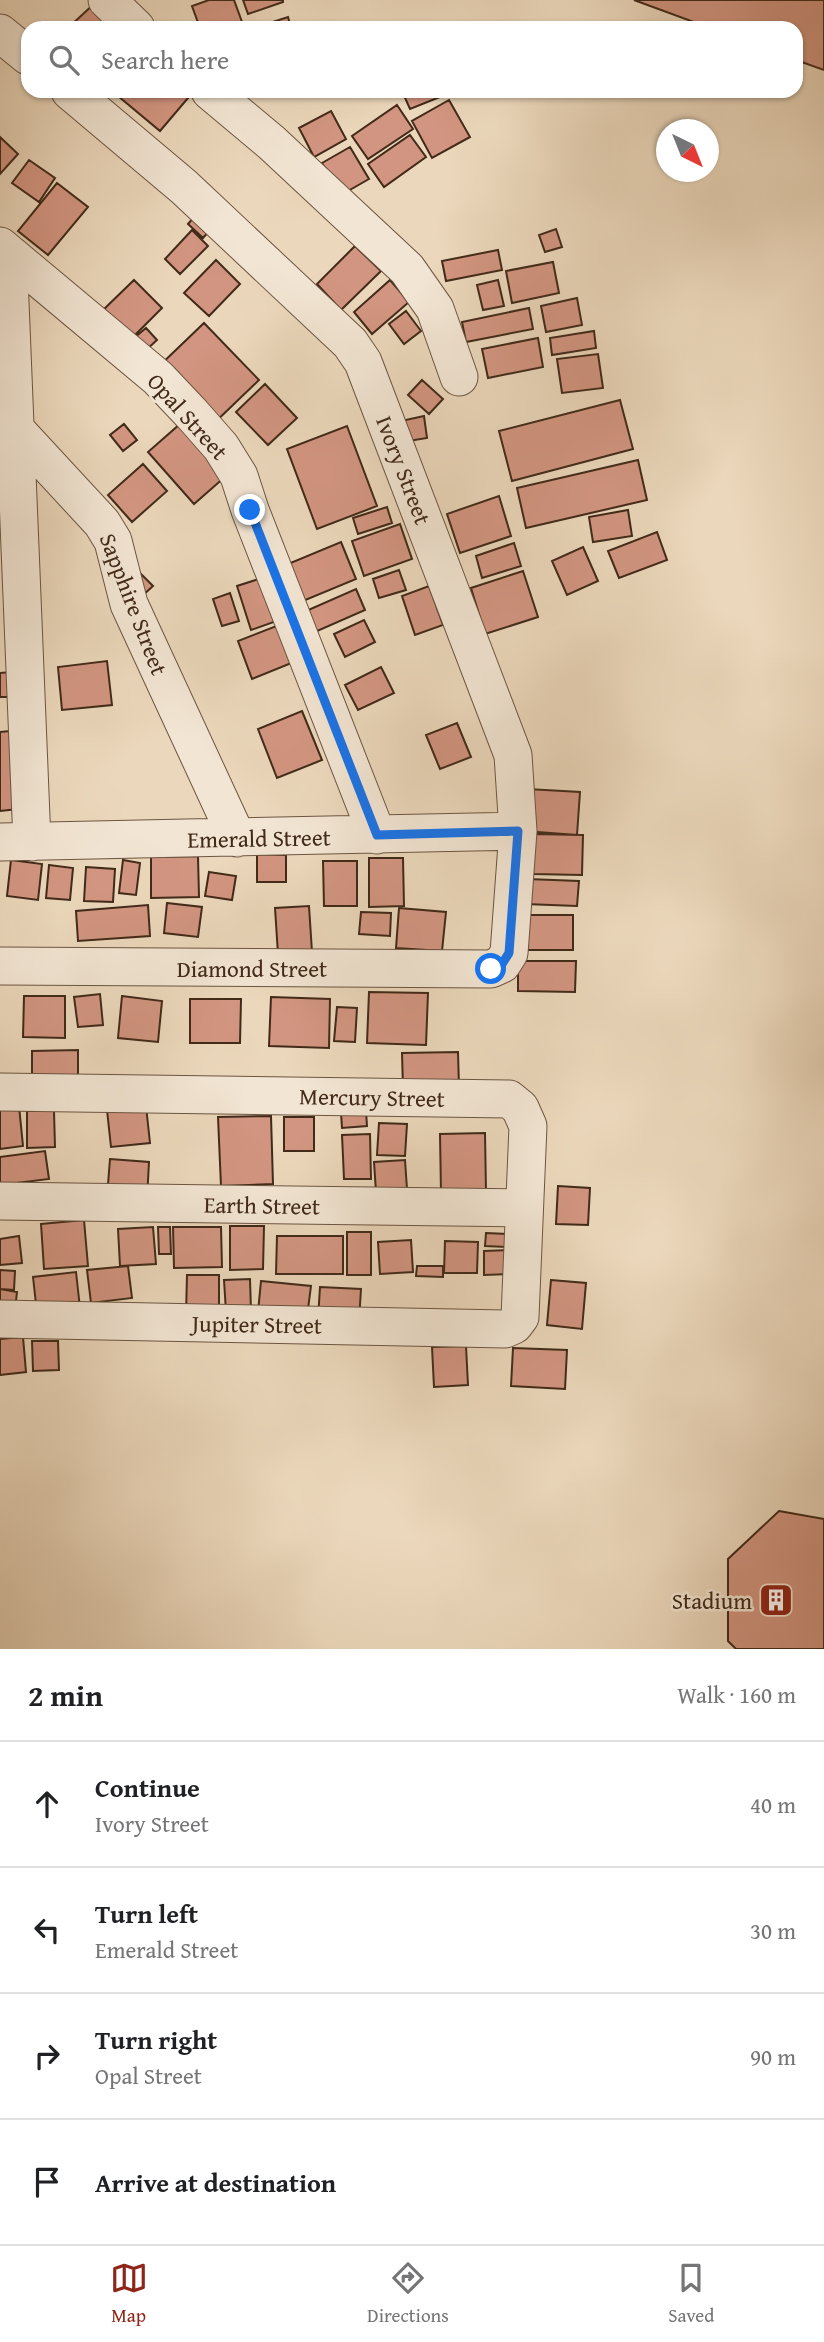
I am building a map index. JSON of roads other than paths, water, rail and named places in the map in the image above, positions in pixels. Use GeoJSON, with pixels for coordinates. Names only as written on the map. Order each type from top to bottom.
{"type":"FeatureCollection","features":[{"type":"Feature","properties":{"kind":"street"},"geometry":{"type":"LineString","coordinates":[[107,0],[129,21]]}},
{"type":"Feature","properties":{"kind":"street"},"geometry":{"type":"LineString","coordinates":[[0,33],[21,50]]}},
{"type":"Feature","properties":{"kind":"street","name":"Ivory Street"},"geometry":{"type":"LineString","coordinates":[[78,98],[192,194],[350,343],[363,362],[513,755],[518,831],[509,953],[502,964]]}},
{"type":"Feature","properties":{"kind":"street"},"geometry":{"type":"LineString","coordinates":[[218,98],[272,143],[407,268],[435,309],[459,377]]}},
{"type":"Feature","properties":{"kind":"street"},"geometry":{"type":"LineString","coordinates":[[4,250],[16,430],[16,842]]}},
{"type":"Feature","properties":{"kind":"street","name":"Opal Street"},"geometry":{"type":"LineString","coordinates":[[4,250],[159,379],[221,447],[239,477],[377,835]]}},
{"type":"Feature","properties":{"kind":"street","name":"Sapphire Street"},"geometry":{"type":"LineString","coordinates":[[16,430],[102,523],[113,541],[129,604],[237,838]]}},
{"type":"Feature","properties":{"kind":"street","name":"Emerald Street"},"geometry":{"type":"LineString","coordinates":[[16,842],[518,831]]}},
{"type":"Feature","properties":{"kind":"street","name":"Diamond Street"},"geometry":{"type":"LineString","coordinates":[[0,966],[491,969],[502,964]]}},
{"type":"Feature","properties":{"kind":"street","name":"Mercury Street"},"geometry":{"type":"LineString","coordinates":[[0,1092],[509,1099],[520,1108],[528,1126],[520,1317],[514,1325]]}},
{"type":"Feature","properties":{"kind":"street","name":"Earth Street"},"geometry":{"type":"LineString","coordinates":[[0,1201],[523,1208]]}},
{"type":"Feature","properties":{"kind":"street","name":"Jupiter Street"},"geometry":{"type":"LineString","coordinates":[[0,1319],[505,1329],[514,1325]]}},
{"type":"Feature","properties":{"kind":"place","name":"Stadium"},"geometry":{"type":"Point","coordinates":[776,1600]}}]}
